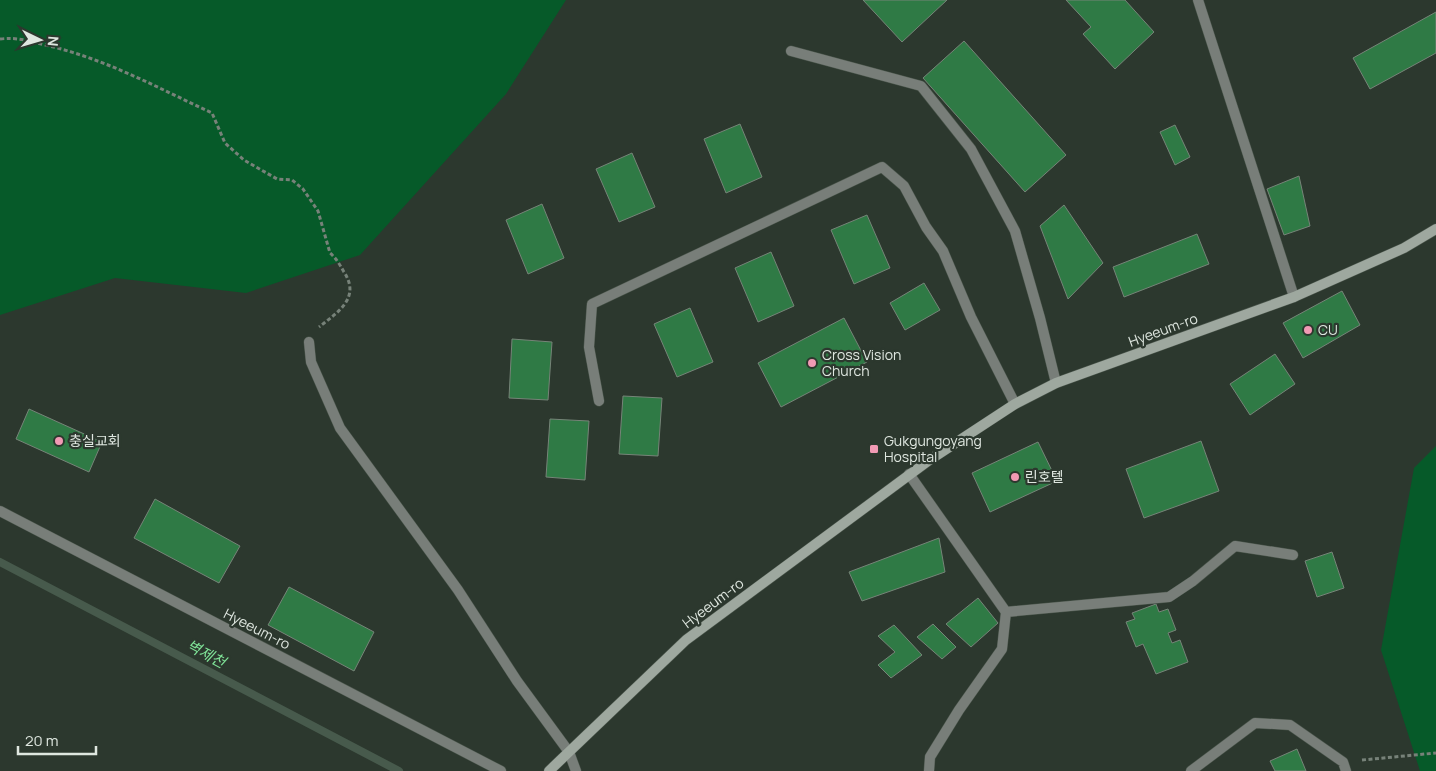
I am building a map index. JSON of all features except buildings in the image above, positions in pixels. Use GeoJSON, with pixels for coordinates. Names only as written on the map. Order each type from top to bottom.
{"type":"FeatureCollection","features":[{"type":"Feature","properties":{"kind":"main road","name":"Hyeeum-ro"},"geometry":{"type":"LineString","coordinates":[[549,771],[686,640],[909,474],[1016,404],[1056,383],[1294,297],[1404,248],[1436,229]]}},
{"type":"Feature","properties":{"kind":"street"},"geometry":{"type":"LineString","coordinates":[[1198,0],[1294,297]]}},
{"type":"Feature","properties":{"kind":"street"},"geometry":{"type":"LineString","coordinates":[[791,51],[921,86],[970,149],[1015,231],[1056,383]]}},
{"type":"Feature","properties":{"kind":"street"},"geometry":{"type":"LineString","coordinates":[[599,401],[590,347],[592,304],[882,167],[904,186],[926,227],[942,251],[971,317],[1016,404]]}},
{"type":"Feature","properties":{"kind":"street"},"geometry":{"type":"LineString","coordinates":[[309,342],[311,362],[340,428],[458,590],[517,681],[569,752],[576,771]]}},
{"type":"Feature","properties":{"kind":"street"},"geometry":{"type":"LineString","coordinates":[[909,474],[1006,612],[1002,649],[959,710],[930,757],[929,771]]}},
{"type":"Feature","properties":{"kind":"street","name":"Hyeeum-ro"},"geometry":{"type":"LineString","coordinates":[[0,511],[502,771]]}},
{"type":"Feature","properties":{"kind":"street"},"geometry":{"type":"LineString","coordinates":[[1006,612],[1169,597],[1193,581],[1235,546],[1293,555]]}},
{"type":"Feature","properties":{"kind":"street"},"geometry":{"type":"LineString","coordinates":[[1191,771],[1255,723],[1290,725],[1344,766]]}},
{"type":"Feature","properties":{"kind":"path"},"geometry":{"type":"LineString","coordinates":[[0,39],[15,38],[69,50],[111,66],[212,113],[224,143],[244,160],[277,179],[292,180],[302,189],[318,211],[330,253],[350,281],[349,298],[340,310],[318,328],[309,342]]}},
{"type":"Feature","properties":{"kind":"path"},"geometry":{"type":"LineString","coordinates":[[1344,766],[1436,753]]}},
{"type":"Feature","properties":{"kind":"green space"},"geometry":{"type":"Polygon","coordinates":[[[0,0],[566,0],[506,94],[360,255],[246,293],[115,278],[0,315],[0,0]]]}},
{"type":"Feature","properties":{"kind":"green space"},"geometry":{"type":"Polygon","coordinates":[[[1436,446],[1436,771],[1420,771],[1381,650],[1414,468],[1436,446]]]}},
{"type":"Feature","properties":{"kind":"waterway","name":"벽제천"},"geometry":{"type":"LineString","coordinates":[[0,562],[399,771]]}},
{"type":"Feature","properties":{"kind":"place","name":"CU"},"geometry":{"type":"Point","coordinates":[1308,330]}},
{"type":"Feature","properties":{"kind":"place","name":"Cross Vision Church"},"geometry":{"type":"Point","coordinates":[812,363]}},
{"type":"Feature","properties":{"kind":"place","name":"충실교회"},"geometry":{"type":"Point","coordinates":[59,441]}},
{"type":"Feature","properties":{"kind":"place","name":"Gukgungoyang Hospital"},"geometry":{"type":"Point","coordinates":[874,449]}},
{"type":"Feature","properties":{"kind":"place","name":"린호텔"},"geometry":{"type":"Point","coordinates":[1015,477]}}]}
